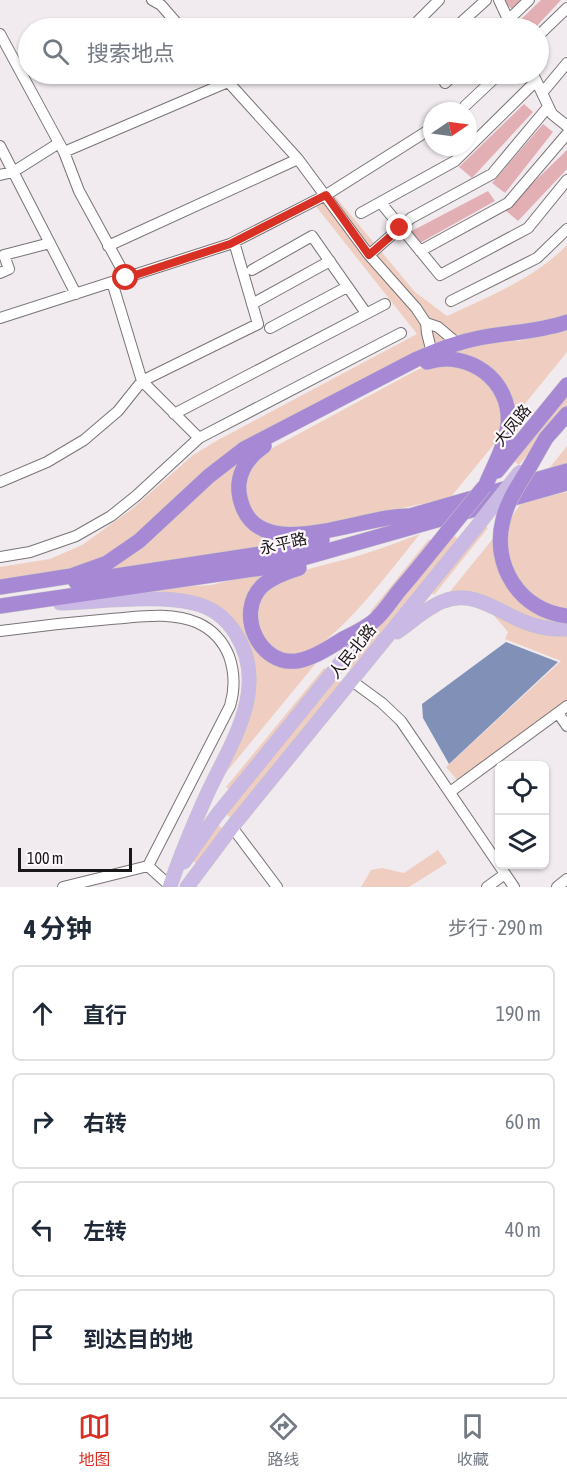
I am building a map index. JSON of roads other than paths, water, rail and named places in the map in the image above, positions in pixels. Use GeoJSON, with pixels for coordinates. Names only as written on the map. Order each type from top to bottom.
{"type":"FeatureCollection","features":[{"type":"Feature","properties":{"kind":"highway"},"geometry":{"type":"LineString","coordinates":[[0,587],[72,576],[107,562],[139,542],[209,476],[248,447],[432,352],[488,336],[544,329],[567,322]]}},
{"type":"Feature","properties":{"kind":"highway"},"geometry":{"type":"LineString","coordinates":[[409,523],[390,516],[306,534],[273,534],[258,527],[246,514],[239,494],[240,479],[248,460],[263,447],[422,364],[451,358],[466,361],[481,368],[496,382],[505,401],[508,412],[507,428],[486,485]]}},
{"type":"Feature","properties":{"kind":"highway","name":"大凤路"},"geometry":{"type":"LineString","coordinates":[[486,485],[567,385]]}},
{"type":"Feature","properties":{"kind":"highway"},"geometry":{"type":"LineString","coordinates":[[567,414],[546,438],[525,469],[504,517],[500,538],[501,557],[509,577],[522,595],[546,611],[567,616]]}},
{"type":"Feature","properties":{"kind":"highway","name":"永平路"},"geometry":{"type":"LineString","coordinates":[[409,523],[567,471]]}},
{"type":"Feature","properties":{"kind":"highway","name":"永平路"},"geometry":{"type":"LineString","coordinates":[[1,602],[273,552],[409,523],[567,483]]}},
{"type":"Feature","properties":{"kind":"highway","name":"人民北路"},"geometry":{"type":"LineString","coordinates":[[375,621],[486,485]]}},
{"type":"Feature","properties":{"kind":"highway"},"geometry":{"type":"LineString","coordinates":[[375,621],[323,651],[304,659],[290,661],[277,658],[262,646],[252,629],[250,610],[258,592],[275,577],[363,549],[409,523]]}},
{"type":"Feature","properties":{"kind":"main road","name":"人民北路"},"geometry":{"type":"LineString","coordinates":[[187,887],[232,827],[525,469]]}},
{"type":"Feature","properties":{"kind":"main road"},"geometry":{"type":"LineString","coordinates":[[375,651],[436,604],[458,598],[484,602],[534,626],[567,629]]}},
{"type":"Feature","properties":{"kind":"main road"},"geometry":{"type":"LineString","coordinates":[[1,602],[162,599],[185,601],[202,605],[217,613],[238,638],[249,671],[250,687],[246,707],[184,845],[170,886]]}},
{"type":"Feature","properties":{"kind":"main road","name":"人民北路"},"geometry":{"type":"LineString","coordinates":[[170,886],[182,864],[217,815],[375,621]]}},
{"type":"Feature","properties":{"kind":"main road"},"geometry":{"type":"LineString","coordinates":[[336,669],[352,681]]}},
{"type":"Feature","properties":{"kind":"main road"},"geometry":{"type":"LineString","coordinates":[[217,815],[232,827]]}},
{"type":"Feature","properties":{"kind":"street"},"geometry":{"type":"LineString","coordinates":[[152,0],[172,18]]}},
{"type":"Feature","properties":{"kind":"street"},"geometry":{"type":"LineString","coordinates":[[421,18],[439,0]]}},
{"type":"Feature","properties":{"kind":"street"},"geometry":{"type":"LineString","coordinates":[[466,18],[486,0]]}},
{"type":"Feature","properties":{"kind":"street"},"geometry":{"type":"LineString","coordinates":[[499,0],[505,18]]}},
{"type":"Feature","properties":{"kind":"street"},"geometry":{"type":"LineString","coordinates":[[514,18],[529,0]]}},
{"type":"Feature","properties":{"kind":"street"},"geometry":{"type":"LineString","coordinates":[[549,25],[567,8]]}},
{"type":"Feature","properties":{"kind":"street"},"geometry":{"type":"LineString","coordinates":[[0,34],[18,68]]}},
{"type":"Feature","properties":{"kind":"street"},"geometry":{"type":"LineString","coordinates":[[542,93],[567,63]]}},
{"type":"Feature","properties":{"kind":"street"},"geometry":{"type":"LineString","coordinates":[[27,84],[126,278]]}},
{"type":"Feature","properties":{"kind":"street"},"geometry":{"type":"LineString","coordinates":[[0,175],[210,84]]}},
{"type":"Feature","properties":{"kind":"street"},"geometry":{"type":"LineString","coordinates":[[229,84],[298,159],[369,255],[416,308],[426,323],[432,352]]}},
{"type":"Feature","properties":{"kind":"street"},"geometry":{"type":"LineString","coordinates":[[469,102],[488,84]]}},
{"type":"Feature","properties":{"kind":"street"},"geometry":{"type":"LineString","coordinates":[[361,213],[455,161],[527,84]]}},
{"type":"Feature","properties":{"kind":"street"},"geometry":{"type":"LineString","coordinates":[[420,251],[507,203],[567,126],[552,114],[538,84]]}},
{"type":"Feature","properties":{"kind":"street"},"geometry":{"type":"LineString","coordinates":[[369,255],[411,218],[492,174],[548,107]]}},
{"type":"Feature","properties":{"kind":"street"},"geometry":{"type":"LineString","coordinates":[[0,318],[234,242],[326,195],[423,134]]}},
{"type":"Feature","properties":{"kind":"street"},"geometry":{"type":"LineString","coordinates":[[0,146],[76,294]]}},
{"type":"Feature","properties":{"kind":"street"},"geometry":{"type":"LineString","coordinates":[[108,246],[298,159]]}},
{"type":"Feature","properties":{"kind":"street"},"geometry":{"type":"LineString","coordinates":[[381,203],[440,275],[528,228],[567,180]]}},
{"type":"Feature","properties":{"kind":"street"},"geometry":{"type":"LineString","coordinates":[[451,301],[537,258],[567,230]]}},
{"type":"Feature","properties":{"kind":"street"},"geometry":{"type":"LineString","coordinates":[[252,270],[312,236],[366,313]]}},
{"type":"Feature","properties":{"kind":"street"},"geometry":{"type":"LineString","coordinates":[[0,482],[47,462],[84,440],[118,411],[142,381],[258,324],[234,242]]}},
{"type":"Feature","properties":{"kind":"street"},"geometry":{"type":"LineString","coordinates":[[0,273],[9,269],[4,255],[50,243]]}},
{"type":"Feature","properties":{"kind":"street"},"geometry":{"type":"LineString","coordinates":[[252,304],[330,261]]}},
{"type":"Feature","properties":{"kind":"street"},"geometry":{"type":"LineString","coordinates":[[112,282],[142,381],[199,438]]}},
{"type":"Feature","properties":{"kind":"street"},"geometry":{"type":"LineString","coordinates":[[270,328],[348,287]]}},
{"type":"Feature","properties":{"kind":"street"},"geometry":{"type":"LineString","coordinates":[[174,414],[385,304]]}},
{"type":"Feature","properties":{"kind":"street"},"geometry":{"type":"LineString","coordinates":[[426,323],[438,327],[457,343]]}},
{"type":"Feature","properties":{"kind":"street"},"geometry":{"type":"LineString","coordinates":[[0,557],[30,552],[76,536],[111,516],[199,438],[401,333]]}},
{"type":"Feature","properties":{"kind":"street"},"geometry":{"type":"LineString","coordinates":[[0,631],[87,621],[164,616],[198,623],[214,634],[224,646],[231,664],[234,677],[230,706],[148,866],[63,887]]}},
{"type":"Feature","properties":{"kind":"street"},"geometry":{"type":"LineString","coordinates":[[352,681],[397,716],[514,887]]}},
{"type":"Feature","properties":{"kind":"street"},"geometry":{"type":"LineString","coordinates":[[450,792],[562,709],[567,726]]}},
{"type":"Feature","properties":{"kind":"street"},"geometry":{"type":"LineString","coordinates":[[232,827],[277,887]]}},
{"type":"Feature","properties":{"kind":"street"},"geometry":{"type":"LineString","coordinates":[[148,866],[170,886]]}},
{"type":"Feature","properties":{"kind":"street"},"geometry":{"type":"LineString","coordinates":[[487,887],[505,874]]}},
{"type":"Feature","properties":{"kind":"street"},"geometry":{"type":"LineString","coordinates":[[556,887],[567,879]]}},
{"type":"Feature","properties":{"kind":"water"},"geometry":{"type":"Polygon","coordinates":[[[506,642],[558,662],[449,764],[423,718],[422,704],[506,642]]]}}]}
